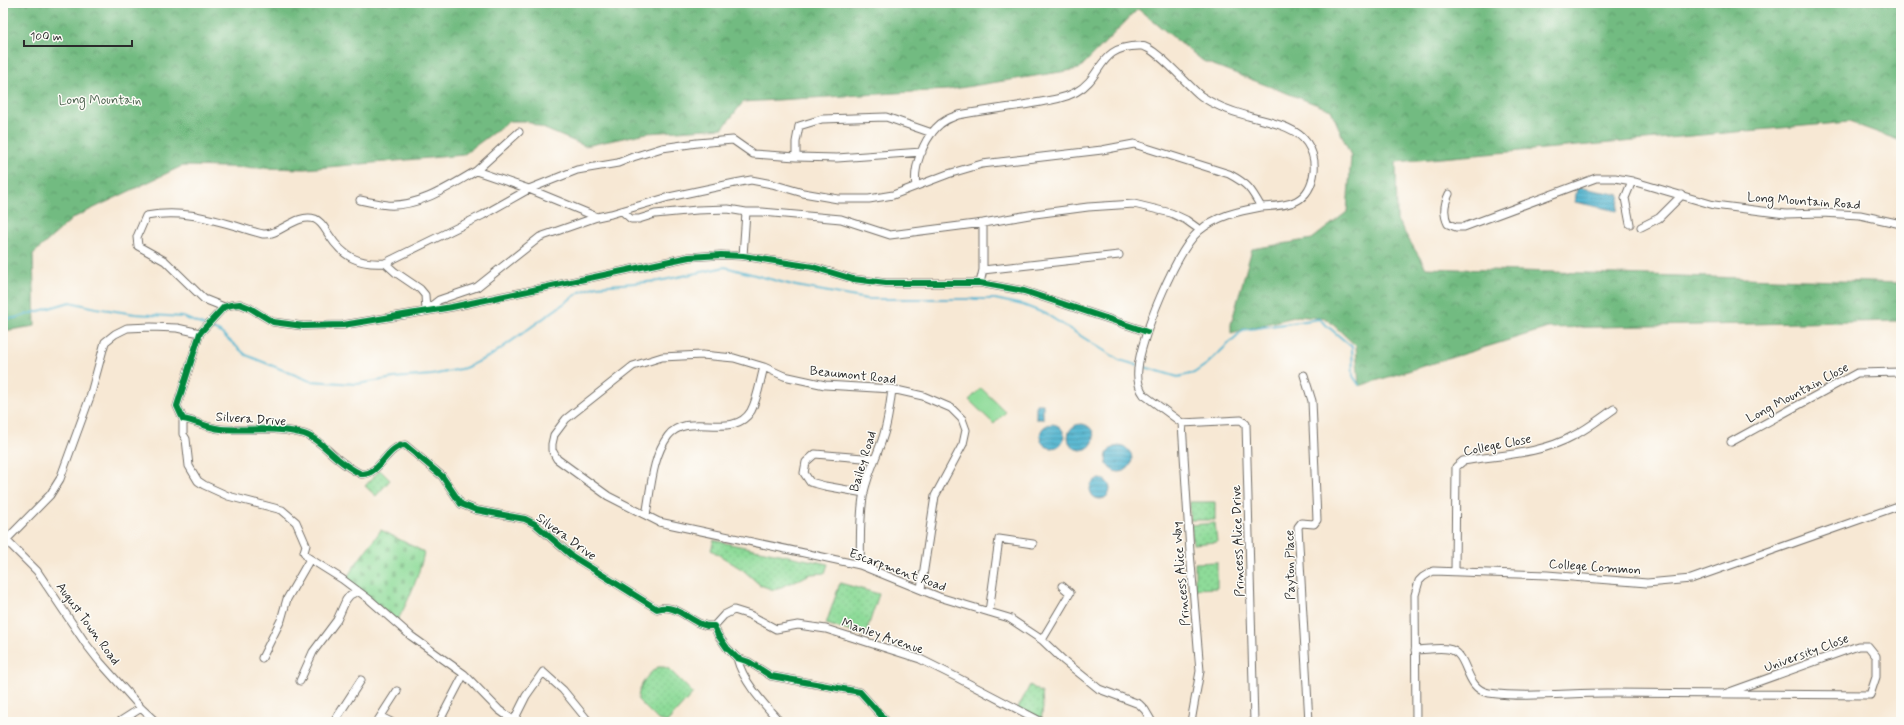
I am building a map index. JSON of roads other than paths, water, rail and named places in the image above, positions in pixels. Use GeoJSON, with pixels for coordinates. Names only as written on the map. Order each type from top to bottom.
{"type":"FeatureCollection","features":[{"type":"Feature","properties":{"kind":"street"},"geometry":{"type":"LineString","coordinates":[[916,186],[914,177],[922,152],[936,127],[945,121],[958,115],[1066,97],[1083,88],[1098,70],[1100,64],[1113,52],[1142,46],[1154,52],[1201,96],[1232,111],[1282,126],[1299,134],[1307,142],[1313,154],[1314,169],[1312,183],[1307,192],[1292,204],[1261,207],[1226,215],[1200,230],[1189,240],[1176,263],[1147,332],[1138,366],[1140,389],[1144,395],[1182,423]]}},
{"type":"Feature","properties":{"kind":"street"},"geometry":{"type":"LineString","coordinates":[[796,157],[796,142],[799,126],[822,119],[886,117],[932,133]]}},
{"type":"Feature","properties":{"kind":"street"},"geometry":{"type":"LineString","coordinates":[[360,200],[389,205],[413,202],[450,186],[476,171],[519,132]]}},
{"type":"Feature","properties":{"kind":"street"},"geometry":{"type":"LineString","coordinates":[[922,152],[837,158],[796,157],[753,154],[733,140],[662,148],[633,156],[618,163],[577,170],[529,189],[483,215],[385,263],[370,264],[351,258],[335,245],[321,223],[314,219],[306,218],[265,234],[193,215],[166,212],[146,216],[137,237],[138,246],[165,261],[204,299],[224,307],[240,304],[273,322],[303,326],[343,325],[381,320],[426,310],[452,308],[689,257],[720,255],[743,256],[813,267],[853,279],[886,283],[980,283],[1024,292],[1147,332]]}},
{"type":"Feature","properties":{"kind":"street"},"geometry":{"type":"LineString","coordinates":[[426,310],[439,300],[477,287],[540,237],[597,217],[669,197],[752,180],[803,193],[838,199],[875,198],[893,195],[982,164],[1102,150],[1134,144],[1229,174],[1244,182],[1253,193],[1261,207]]}},
{"type":"Feature","properties":{"kind":"street"},"geometry":{"type":"LineString","coordinates":[[476,171],[529,189],[597,217]]}},
{"type":"Feature","properties":{"kind":"street","name":"Long Mountain Road"},"geometry":{"type":"LineString","coordinates":[[1449,194],[1445,202],[1446,218],[1448,224],[1456,227],[1464,227],[1596,178],[1615,178],[1632,181],[1714,205],[1786,214],[1821,213],[1860,216],[1901,224]]}},
{"type":"Feature","properties":{"kind":"street"},"geometry":{"type":"LineString","coordinates":[[1630,224],[1625,198],[1632,181]]}},
{"type":"Feature","properties":{"kind":"street"},"geometry":{"type":"LineString","coordinates":[[1641,227],[1659,218],[1682,195]]}},
{"type":"Feature","properties":{"kind":"street"},"geometry":{"type":"LineString","coordinates":[[622,211],[631,219],[639,219],[655,214],[728,209],[746,212],[840,219],[890,234],[984,223],[1088,207],[1134,204],[1171,213],[1186,220],[1200,230]]}},
{"type":"Feature","properties":{"kind":"street"},"geometry":{"type":"LineString","coordinates":[[743,256],[746,212]]}},
{"type":"Feature","properties":{"kind":"street"},"geometry":{"type":"LineString","coordinates":[[980,283],[983,270],[984,223]]}},
{"type":"Feature","properties":{"kind":"street"},"geometry":{"type":"LineString","coordinates":[[983,270],[1119,255]]}},
{"type":"Feature","properties":{"kind":"street"},"geometry":{"type":"LineString","coordinates":[[385,263],[425,294],[426,310]]}},
{"type":"Feature","properties":{"kind":"street"},"geometry":{"type":"LineString","coordinates":[[224,307],[202,331],[177,406],[183,419],[183,434],[186,439],[189,466],[198,481],[204,486],[228,496],[282,510],[296,522],[306,545],[305,554],[310,559],[331,571],[358,591],[411,636],[464,674],[499,710],[513,721],[526,696],[543,672],[563,690],[589,722]]}},
{"type":"Feature","properties":{"kind":"street"},"geometry":{"type":"LineString","coordinates":[[5,539],[47,498],[60,479],[90,396],[105,342],[115,334],[127,328],[151,326],[202,331]]}},
{"type":"Feature","properties":{"kind":"street","name":"Beaumont Road"},"geometry":{"type":"LineString","coordinates":[[552,450],[554,435],[566,420],[634,366],[662,356],[702,355],[734,358],[764,366],[784,376],[825,385],[892,389],[923,396],[951,408],[962,419],[966,430],[963,444],[935,496],[921,589]]}},
{"type":"Feature","properties":{"kind":"street"},"geometry":{"type":"LineString","coordinates":[[646,515],[657,457],[668,436],[676,428],[690,424],[730,424],[742,421],[751,411],[764,366]]}},
{"type":"Feature","properties":{"kind":"street","name":"Long Mountain Close"},"geometry":{"type":"LineString","coordinates":[[1731,442],[1857,373],[1901,372]]}},
{"type":"Feature","properties":{"kind":"street","name":"Payton Place"},"geometry":{"type":"LineString","coordinates":[[1304,375],[1312,401],[1317,520],[1314,524],[1300,523],[1298,527],[1309,722]]}},
{"type":"Feature","properties":{"kind":"street","name":"Bailey Road"},"geometry":{"type":"LineString","coordinates":[[860,565],[861,517],[864,493],[883,437],[890,409],[892,389]]}},
{"type":"Feature","properties":{"kind":"street","name":"College Close"},"geometry":{"type":"LineString","coordinates":[[1455,571],[1456,467],[1458,464],[1463,461],[1533,450],[1554,444],[1573,436],[1614,409]]}},
{"type":"Feature","properties":{"kind":"street","name":"Silvera Drive"},"geometry":{"type":"LineString","coordinates":[[183,419],[194,420],[203,426],[221,429],[278,430],[304,434],[314,438],[340,461],[361,474],[371,473],[394,447],[405,445],[442,476],[461,504],[476,510],[525,519],[540,528],[572,556],[657,609],[664,607],[678,610],[700,625],[706,627],[714,626]]}},
{"type":"Feature","properties":{"kind":"street","name":"Princess Alice Drive"},"geometry":{"type":"LineString","coordinates":[[1182,423],[1241,420],[1246,424],[1254,722]]}},
{"type":"Feature","properties":{"kind":"street","name":"Princess Alice Way"},"geometry":{"type":"LineString","coordinates":[[1182,423],[1190,552],[1200,671],[1191,722]]}},
{"type":"Feature","properties":{"kind":"street","name":"Escarpment Road"},"geometry":{"type":"LineString","coordinates":[[552,450],[557,459],[608,496],[659,522],[694,531],[728,536],[860,565],[939,597],[1009,618],[1042,640],[1063,660],[1099,689],[1139,704],[1145,710],[1152,722]]}},
{"type":"Feature","properties":{"kind":"street"},"geometry":{"type":"LineString","coordinates":[[864,493],[810,482],[804,473],[806,462],[815,454],[875,459]]}},
{"type":"Feature","properties":{"kind":"street","name":"College Common"},"geometry":{"type":"LineString","coordinates":[[1416,722],[1415,595],[1419,581],[1428,573],[1433,571],[1455,571],[1547,574],[1647,583],[1691,579],[1901,505]]}},
{"type":"Feature","properties":{"kind":"street","name":"August Town Road"},"geometry":{"type":"LineString","coordinates":[[5,539],[37,571],[86,644],[140,708],[156,722]]}},
{"type":"Feature","properties":{"kind":"street"},"geometry":{"type":"LineString","coordinates":[[989,612],[999,539],[1033,544]]}},
{"type":"Feature","properties":{"kind":"street"},"geometry":{"type":"LineString","coordinates":[[262,658],[281,620],[287,599],[310,559]]}},
{"type":"Feature","properties":{"kind":"street"},"geometry":{"type":"LineString","coordinates":[[1042,640],[1070,594],[1062,586]]}},
{"type":"Feature","properties":{"kind":"street"},"geometry":{"type":"LineString","coordinates":[[300,681],[313,652],[337,620],[346,600],[350,595],[358,591]]}},
{"type":"Feature","properties":{"kind":"street","name":"Manley Avenue"},"geometry":{"type":"LineString","coordinates":[[714,626],[724,615],[734,610],[750,615],[776,628],[798,625],[826,628],[920,660],[1042,722]]}},
{"type":"Feature","properties":{"kind":"street"},"geometry":{"type":"LineString","coordinates":[[714,626],[718,635],[737,658],[748,681],[780,722]]}},
{"type":"Feature","properties":{"kind":"street","name":"University Close"},"geometry":{"type":"LineString","coordinates":[[1415,650],[1448,649],[1454,651],[1460,656],[1473,683],[1487,693],[1529,694],[1870,695],[1876,677],[1876,656],[1868,646],[1858,646],[1724,694]]}},
{"type":"Feature","properties":{"kind":"street"},"geometry":{"type":"LineString","coordinates":[[737,658],[749,662],[771,676],[860,692],[886,722]]}},
{"type":"Feature","properties":{"kind":"street"},"geometry":{"type":"LineString","coordinates":[[439,722],[464,674]]}},
{"type":"Feature","properties":{"kind":"street"},"geometry":{"type":"LineString","coordinates":[[337,721],[361,680]]}},
{"type":"Feature","properties":{"kind":"street"},"geometry":{"type":"LineString","coordinates":[[391,722],[379,720],[397,691]]}},
{"type":"Feature","properties":{"kind":"street"},"geometry":{"type":"LineString","coordinates":[[119,722],[140,708]]}},
{"type":"Feature","properties":{"kind":"water"},"geometry":{"type":"Polygon","coordinates":[[[1577,187],[1620,195],[1617,211],[1575,202],[1577,187]]]}},
{"type":"Feature","properties":{"kind":"water"},"geometry":{"type":"Polygon","coordinates":[[[1036,404],[1043,404],[1043,419],[1036,419],[1036,404]]]}},
{"type":"Feature","properties":{"kind":"water"},"geometry":{"type":"Polygon","coordinates":[[[1047,424],[1057,424],[1064,431],[1064,441],[1057,448],[1047,448],[1040,441],[1040,431],[1047,424]]]}},
{"type":"Feature","properties":{"kind":"water"},"geometry":{"type":"Polygon","coordinates":[[[1081,424],[1090,428],[1094,437],[1090,446],[1081,450],[1072,446],[1068,437],[1072,428],[1081,424]]]}},
{"type":"Feature","properties":{"kind":"water"},"geometry":{"type":"Polygon","coordinates":[[[1119,446],[1128,450],[1132,459],[1128,468],[1119,472],[1110,468],[1106,459],[1110,450],[1119,446]]]}},
{"type":"Feature","properties":{"kind":"water"},"geometry":{"type":"Polygon","coordinates":[[[1096,479],[1104,479],[1110,485],[1110,493],[1104,499],[1096,499],[1090,493],[1090,485],[1096,479]]]}},
{"type":"Feature","properties":{"kind":"waterway"},"geometry":{"type":"LineString","coordinates":[[3,319],[15,318],[70,302],[135,314],[183,317],[220,332],[246,355],[310,381],[357,384],[394,378],[432,375],[465,368],[492,355],[580,292],[597,286],[659,281],[725,267],[796,286],[867,299],[995,299],[1023,305],[1046,314],[1119,360],[1137,365]]}},
{"type":"Feature","properties":{"kind":"waterway"},"geometry":{"type":"LineString","coordinates":[[1141,366],[1178,377],[1194,373],[1207,364],[1243,330],[1319,319],[1352,347],[1353,376],[1359,385]]}},
{"type":"Feature","properties":{"kind":"park label","name":"Long Mountain"},"geometry":{"type":"Point","coordinates":[100,99]}}]}
